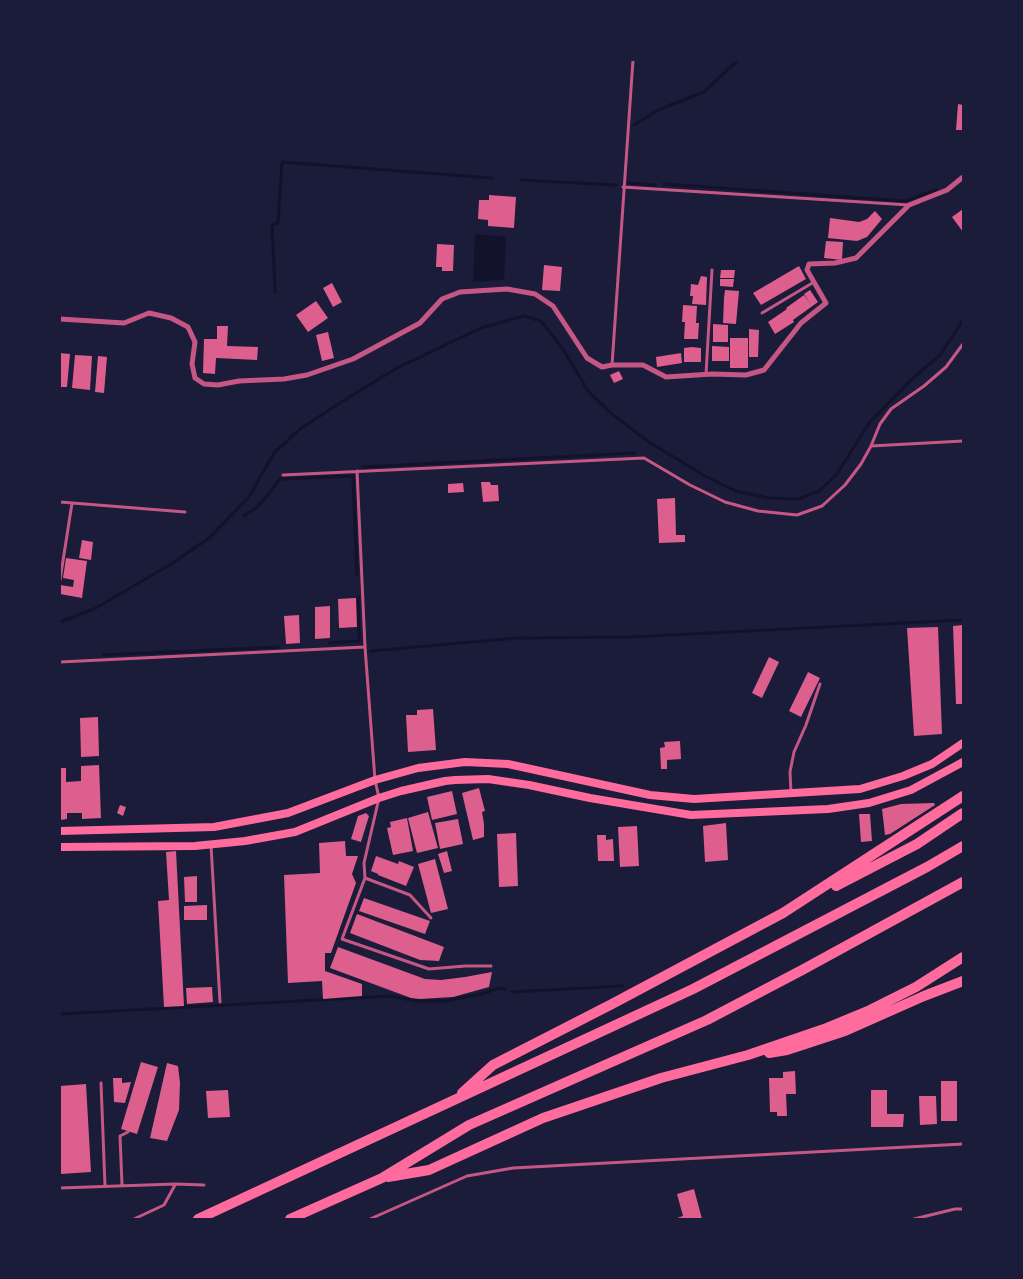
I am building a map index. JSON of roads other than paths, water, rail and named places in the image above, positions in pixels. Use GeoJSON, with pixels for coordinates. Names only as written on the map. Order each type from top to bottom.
{"type":"FeatureCollection","features":[{"type":"Feature","properties":{"kind":"highway"},"geometry":{"type":"LineString","coordinates":[[783,913],[963,796]]}},
{"type":"Feature","properties":{"kind":"highway"},"geometry":{"type":"LineString","coordinates":[[455,1100],[493,1064],[612,1004],[917,844],[963,813]]}},
{"type":"Feature","properties":{"kind":"highway"},"geometry":{"type":"LineString","coordinates":[[198,1219],[693,989],[928,868],[963,846]]}},
{"type":"Feature","properties":{"kind":"highway"},"geometry":{"type":"LineString","coordinates":[[290,1219],[382,1178],[470,1126],[707,1020],[829,956],[963,882]]}},
{"type":"Feature","properties":{"kind":"highway"},"geometry":{"type":"LineString","coordinates":[[382,1178],[429,1170],[543,1118],[661,1078],[748,1055],[824,1028],[870,1010],[916,987],[963,957]]}},
{"type":"Feature","properties":{"kind":"highway"},"geometry":{"type":"LineString","coordinates":[[748,1055],[787,1050],[845,1031],[963,981]]}},
{"type":"Feature","properties":{"kind":"main road"},"geometry":{"type":"LineString","coordinates":[[60,831],[214,826],[288,812],[375,780],[418,768],[465,762],[508,764],[650,795],[694,799],[860,789],[903,776],[932,764],[963,742]]}},
{"type":"Feature","properties":{"kind":"main road"},"geometry":{"type":"LineString","coordinates":[[60,847],[195,846],[245,841],[295,832],[379,798],[445,781],[488,779],[691,815],[828,809],[869,803],[911,790],[963,762]]}},
{"type":"Feature","properties":{"kind":"street"},"geometry":{"type":"LineString","coordinates":[[60,319],[124,323],[149,313],[171,318],[188,327],[195,342],[192,364],[195,378],[204,384],[218,385],[239,381],[284,379],[307,375],[353,359],[420,323],[442,299],[460,292],[507,289],[535,294],[553,306],[587,358],[602,367],[612,365],[643,366],[666,377],[706,374],[746,375],[764,370],[800,323],[826,303],[807,270],[809,264],[835,263],[856,258],[908,205],[947,190],[963,177]]}},
{"type":"Feature","properties":{"kind":"lane"},"geometry":{"type":"LineString","coordinates":[[612,365],[633,60]]}},
{"type":"Feature","properties":{"kind":"lane"},"geometry":{"type":"LineString","coordinates":[[623,187],[908,205]]}},
{"type":"Feature","properties":{"kind":"lane"},"geometry":{"type":"LineString","coordinates":[[706,374],[712,270]]}},
{"type":"Feature","properties":{"kind":"lane"},"geometry":{"type":"LineString","coordinates":[[762,313],[814,282]]}},
{"type":"Feature","properties":{"kind":"lane"},"geometry":{"type":"LineString","coordinates":[[283,475],[644,458],[690,485],[725,502],[758,510],[797,515],[822,506],[845,485],[861,464],[880,424],[891,409],[924,386],[946,367],[963,344]]}},
{"type":"Feature","properties":{"kind":"lane"},"geometry":{"type":"LineString","coordinates":[[871,446],[963,441]]}},
{"type":"Feature","properties":{"kind":"lane"},"geometry":{"type":"LineString","coordinates":[[357,471],[365,647],[375,780],[379,798],[364,863],[365,878],[342,939],[429,969],[491,966]]}},
{"type":"Feature","properties":{"kind":"lane"},"geometry":{"type":"LineString","coordinates":[[60,502],[185,512]]}},
{"type":"Feature","properties":{"kind":"lane"},"geometry":{"type":"LineString","coordinates":[[60,580],[72,503]]}},
{"type":"Feature","properties":{"kind":"lane"},"geometry":{"type":"LineString","coordinates":[[60,662],[365,647]]}},
{"type":"Feature","properties":{"kind":"lane"},"geometry":{"type":"LineString","coordinates":[[791,793],[790,772],[794,752],[806,725],[820,684]]}},
{"type":"Feature","properties":{"kind":"lane"},"geometry":{"type":"LineString","coordinates":[[211,844],[220,1002]]}},
{"type":"Feature","properties":{"kind":"lane"},"geometry":{"type":"LineString","coordinates":[[365,878],[410,895],[431,918]]}},
{"type":"Feature","properties":{"kind":"lane"},"geometry":{"type":"LineString","coordinates":[[102,1083],[105,1186]]}},
{"type":"Feature","properties":{"kind":"lane"},"geometry":{"type":"LineString","coordinates":[[122,1185],[120,1136],[128,1132]]}},
{"type":"Feature","properties":{"kind":"lane"},"geometry":{"type":"LineString","coordinates":[[370,1219],[467,1176],[513,1168],[963,1144]]}},
{"type":"Feature","properties":{"kind":"lane"},"geometry":{"type":"LineString","coordinates":[[134,1219],[164,1205],[175,1184]]}},
{"type":"Feature","properties":{"kind":"lane"},"geometry":{"type":"LineString","coordinates":[[60,1188],[122,1185],[204,1185]]}},
{"type":"Feature","properties":{"kind":"lane"},"geometry":{"type":"LineString","coordinates":[[914,1219],[954,1209],[963,1209]]}},
{"type":"Feature","properties":{"kind":"waterway"},"geometry":{"type":"LineString","coordinates":[[634,125],[660,109],[704,92],[738,60]]}},
{"type":"Feature","properties":{"kind":"waterway"},"geometry":{"type":"LineString","coordinates":[[275,292],[272,224],[278,223],[282,162],[492,178]]}},
{"type":"Feature","properties":{"kind":"waterway"},"geometry":{"type":"LineString","coordinates":[[521,180],[616,185]]}},
{"type":"Feature","properties":{"kind":"waterway"},"geometry":{"type":"LineString","coordinates":[[629,183],[655,185]]}},
{"type":"Feature","properties":{"kind":"waterway"},"geometry":{"type":"LineString","coordinates":[[664,184],[905,201],[936,190]]}},
{"type":"Feature","properties":{"kind":"waterway"},"geometry":{"type":"LineString","coordinates":[[60,622],[94,609],[168,566],[209,538],[249,497],[274,453],[300,429],[397,368],[481,328],[524,316],[541,321],[563,349],[588,391],[613,415],[649,442],[705,476],[736,491],[768,498],[798,499],[819,491],[836,475],[870,422],[910,381],[940,355],[963,320]]}},
{"type":"Feature","properties":{"kind":"waterway"},"geometry":{"type":"LineString","coordinates":[[363,467],[634,453]]}},
{"type":"Feature","properties":{"kind":"waterway"},"geometry":{"type":"LineString","coordinates":[[244,516],[257,507],[280,479],[353,476],[357,575]]}},
{"type":"Feature","properties":{"kind":"waterway"},"geometry":{"type":"LineString","coordinates":[[330,643],[359,641],[358,597]]}},
{"type":"Feature","properties":{"kind":"waterway"},"geometry":{"type":"LineString","coordinates":[[371,651],[517,638],[631,637],[963,620]]}},
{"type":"Feature","properties":{"kind":"waterway"},"geometry":{"type":"LineString","coordinates":[[104,655],[278,647]]}},
{"type":"Feature","properties":{"kind":"waterway"},"geometry":{"type":"LineString","coordinates":[[512,992],[622,986]]}},
{"type":"Feature","properties":{"kind":"waterway"},"geometry":{"type":"LineString","coordinates":[[60,1014],[391,996],[416,1001],[444,1001],[478,995],[499,988],[505,989]]}}]}
